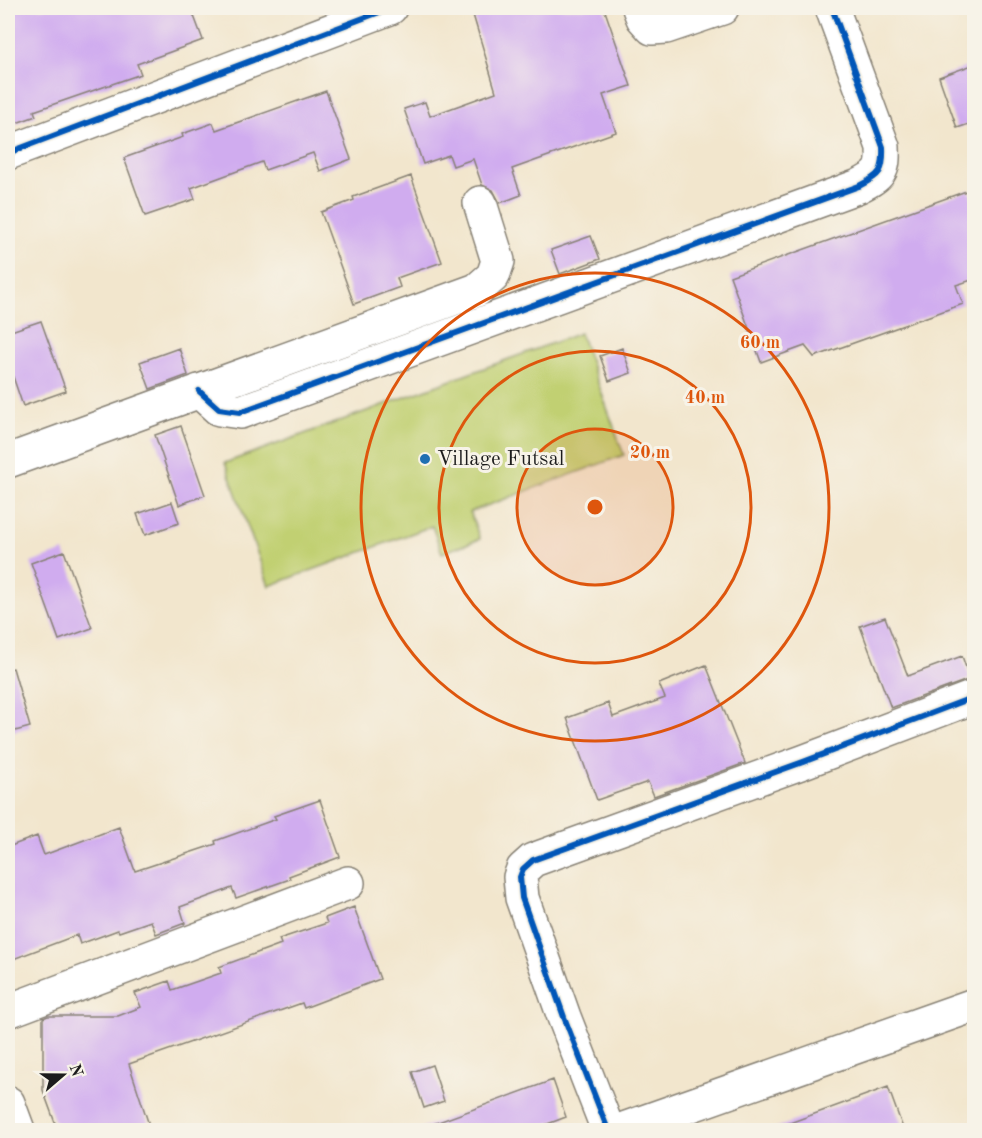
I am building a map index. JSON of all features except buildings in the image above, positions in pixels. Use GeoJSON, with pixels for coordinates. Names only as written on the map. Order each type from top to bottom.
{"type":"FeatureCollection","features":[{"type":"Feature","properties":{"kind":"street"},"geometry":{"type":"LineString","coordinates":[[8,153],[390,8]]}},
{"type":"Feature","properties":{"kind":"street"},"geometry":{"type":"LineString","coordinates":[[639,8],[643,18],[652,28],[666,27],[722,8]]}},
{"type":"Feature","properties":{"kind":"street"},"geometry":{"type":"LineString","coordinates":[[199,391],[219,409],[240,412],[843,192],[873,179],[879,174],[884,164],[883,147],[832,8]]}},
{"type":"Feature","properties":{"kind":"street"},"geometry":{"type":"LineString","coordinates":[[8,461],[477,290],[493,276],[498,261],[480,203]]}},
{"type":"Feature","properties":{"kind":"street"},"geometry":{"type":"LineString","coordinates":[[608,1131],[564,1017],[522,898],[520,877],[523,869],[533,860],[975,698]]}},
{"type":"Feature","properties":{"kind":"street"},"geometry":{"type":"LineString","coordinates":[[8,1011],[348,883]]}},
{"type":"Feature","properties":{"kind":"street"},"geometry":{"type":"LineString","coordinates":[[621,1131],[975,1005]]}},
{"type":"Feature","properties":{"kind":"street"},"geometry":{"type":"LineString","coordinates":[[8,1103],[18,1131]]}},
{"type":"Feature","properties":{"kind":"green space","name":"Village Futsal"},"geometry":{"type":"Polygon","coordinates":[[[580,333],[624,455],[470,512],[480,539],[442,553],[432,526],[269,586],[225,463],[580,333]]]}},
{"type":"Feature","properties":{"kind":"cycle path"},"geometry":{"type":"LineString","coordinates":[[8,153],[390,8]]}},
{"type":"Feature","properties":{"kind":"cycle path"},"geometry":{"type":"LineString","coordinates":[[199,391],[219,409],[240,412],[866,182],[877,175],[882,167],[883,147],[832,8]]}},
{"type":"Feature","properties":{"kind":"cycle path"},"geometry":{"type":"LineString","coordinates":[[608,1130],[564,1017],[522,898],[520,877],[523,869],[533,860],[974,697]]}},
{"type":"Feature","properties":{"kind":"place","name":"Village Futsal"},"geometry":{"type":"Point","coordinates":[425,459]}}]}
